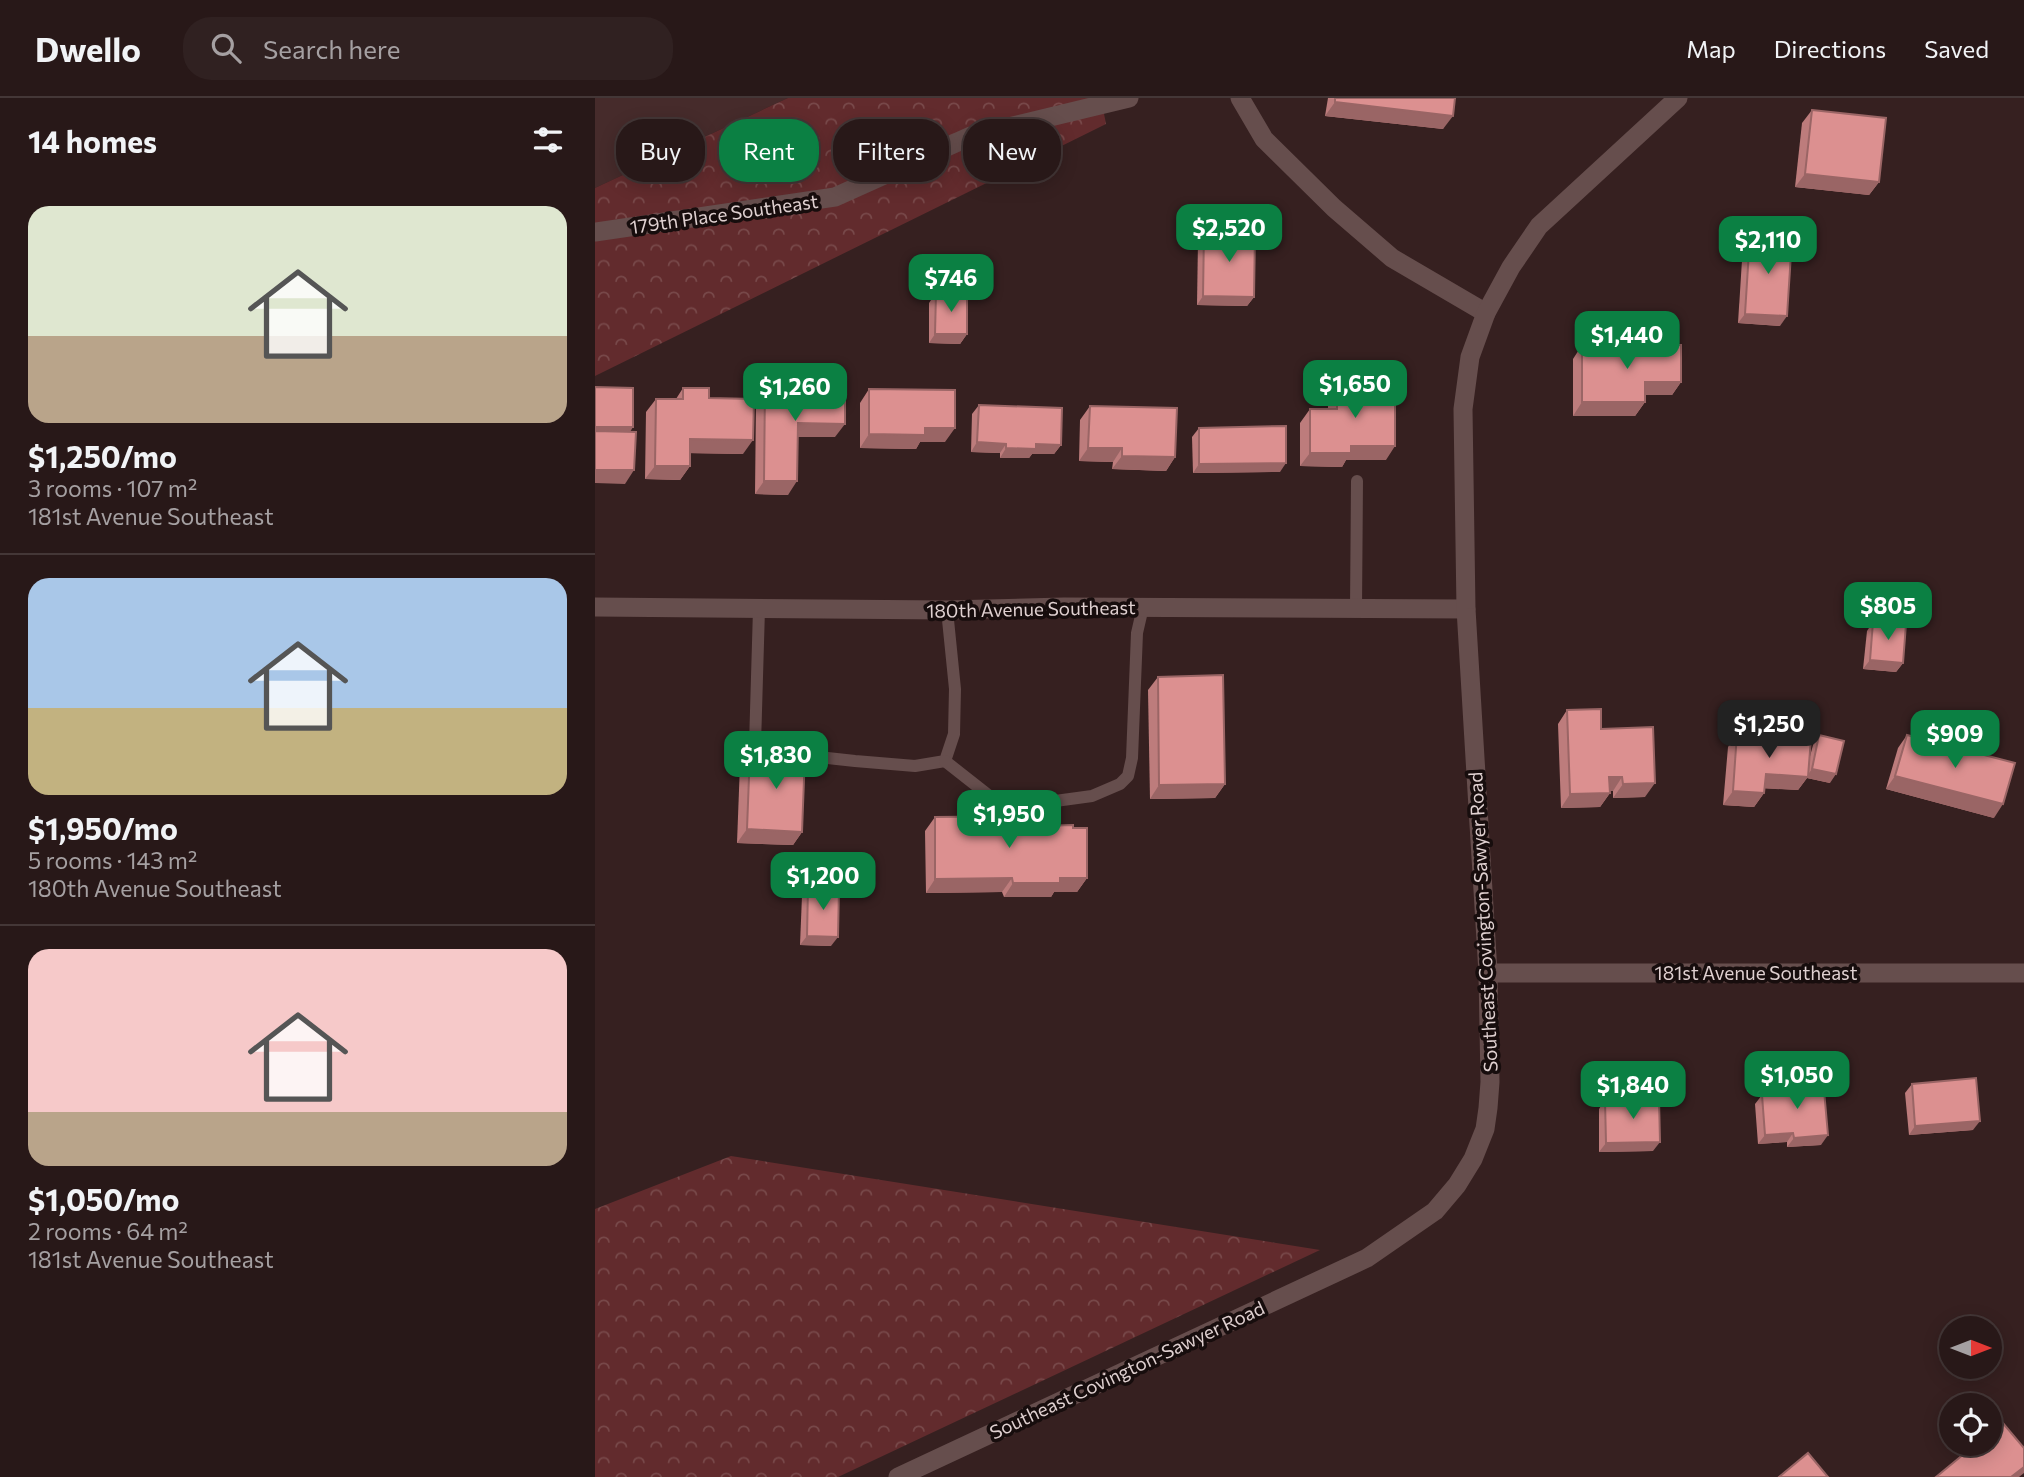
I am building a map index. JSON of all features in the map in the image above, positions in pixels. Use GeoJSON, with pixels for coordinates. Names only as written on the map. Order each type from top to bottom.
{"type":"FeatureCollection","features":[{"type":"Feature","properties":{"kind":"street","name":"179th Place Southeast"},"geometry":{"type":"LineString","coordinates":[[595,232],[835,197],[971,135],[1129,98]]}},
{"type":"Feature","properties":{"kind":"street"},"geometry":{"type":"LineString","coordinates":[[1240,98],[1264,139],[1333,208],[1392,258],[1486,313]]}},
{"type":"Feature","properties":{"kind":"street","name":"Southeast Covington-Sawyer Road"},"geometry":{"type":"LineString","coordinates":[[898,1477],[1367,1258],[1435,1211],[1457,1185],[1473,1159],[1485,1129],[1490,1082],[1488,973],[1466,609],[1463,409],[1470,357],[1486,313],[1511,267],[1539,226],[1678,98]]}},
{"type":"Feature","properties":{"kind":"street","name":"180th Avenue Southeast"},"geometry":{"type":"LineString","coordinates":[[595,607],[947,610],[1143,607],[1466,609]]}},
{"type":"Feature","properties":{"kind":"street","name":"181st Avenue Southeast"},"geometry":{"type":"LineString","coordinates":[[1488,973],[2024,973]]}},
{"type":"Feature","properties":{"kind":"lane"},"geometry":{"type":"LineString","coordinates":[[1356,609],[1357,481]]}},
{"type":"Feature","properties":{"kind":"lane"},"geometry":{"type":"LineString","coordinates":[[759,609],[755,745],[809,756],[855,761],[915,766],[945,761],[992,798],[1048,802],[1092,796],[1120,784],[1128,776],[1132,758],[1137,633],[1143,607]]}},
{"type":"Feature","properties":{"kind":"lane"},"geometry":{"type":"LineString","coordinates":[[945,761],[954,734],[955,689],[947,610]]}},
{"type":"Feature","properties":{"kind":"shaded area"},"geometry":{"type":"Polygon","coordinates":[[[595,98],[788,98],[743,119],[719,119],[719,130],[705,137],[705,119],[616,119],[616,178],[595,188],[595,98]]]}},
{"type":"Feature","properties":{"kind":"green space"},"geometry":{"type":"Polygon","coordinates":[[[788,98],[1101,98],[1106,124],[1061,146],[1061,119],[963,119],[963,182],[988,182],[595,376],[595,188],[616,178],[616,182],[705,182],[705,137],[719,130],[719,182],[819,182],[819,119],[743,119],[788,98]]]}},
{"type":"Feature","properties":{"kind":"green space"},"geometry":{"type":"Polygon","coordinates":[[[731,1156],[1320,1250],[838,1477],[595,1477],[595,1209],[731,1156]]]}},
{"type":"Feature","properties":{"kind":"building"},"geometry":{"type":"Polygon","coordinates":[[[1335,98],[1455,98],[1453,116],[1335,102],[1335,98]]]}},
{"type":"Feature","properties":{"kind":"building"},"geometry":{"type":"Polygon","coordinates":[[[1812,110],[1886,118],[1879,182],[1805,174],[1812,110]]]}},
{"type":"Feature","properties":{"kind":"building"},"geometry":{"type":"Polygon","coordinates":[[[1204,231],[1255,232],[1254,297],[1203,296],[1204,231]]]}},
{"type":"Feature","properties":{"kind":"building"},"geometry":{"type":"Polygon","coordinates":[[[1750,235],[1792,238],[1787,316],[1745,314],[1750,235]]]}},
{"type":"Feature","properties":{"kind":"building"},"geometry":{"type":"Polygon","coordinates":[[[936,293],[967,294],[967,334],[935,334],[936,293]]]}},
{"type":"Feature","properties":{"kind":"building"},"geometry":{"type":"Polygon","coordinates":[[[1582,345],[1681,345],[1681,382],[1645,382],[1645,402],[1582,402],[1582,345]]]}},
{"type":"Feature","properties":{"kind":"building"},"geometry":{"type":"Polygon","coordinates":[[[1337,384],[1395,384],[1395,446],[1351,446],[1351,453],[1310,453],[1310,409],[1337,409],[1337,384]]]}},
{"type":"Feature","properties":{"kind":"building"},"geometry":{"type":"Polygon","coordinates":[[[765,386],[845,387],[845,424],[798,423],[797,481],[764,481],[765,386]]]}},
{"type":"Feature","properties":{"kind":"building"},"geometry":{"type":"Polygon","coordinates":[[[595,387],[633,388],[633,427],[595,427],[595,387]]]}},
{"type":"Feature","properties":{"kind":"building"},"geometry":{"type":"Polygon","coordinates":[[[683,388],[709,388],[709,398],[754,399],[753,440],[690,439],[690,466],[655,466],[656,399],[683,399],[683,388]]]}},
{"type":"Feature","properties":{"kind":"building"},"geometry":{"type":"Polygon","coordinates":[[[869,389],[955,390],[955,428],[925,428],[925,435],[869,434],[869,389]]]}},
{"type":"Feature","properties":{"kind":"building"},"geometry":{"type":"Polygon","coordinates":[[[979,405],[1062,408],[1061,445],[1036,444],[1036,449],[1006,448],[1006,444],[977,442],[979,405]]]}},
{"type":"Feature","properties":{"kind":"building"},"geometry":{"type":"Polygon","coordinates":[[[1090,406],[1177,408],[1175,457],[1122,456],[1122,448],[1088,448],[1090,406]]]}},
{"type":"Feature","properties":{"kind":"building"},"geometry":{"type":"Polygon","coordinates":[[[1286,426],[1286,463],[1199,464],[1199,428],[1286,426]]]}},
{"type":"Feature","properties":{"kind":"building"},"geometry":{"type":"Polygon","coordinates":[[[595,431],[636,432],[634,470],[595,470],[595,431]]]}},
{"type":"Feature","properties":{"kind":"building"},"geometry":{"type":"Polygon","coordinates":[[[1873,622],[1906,624],[1903,663],[1870,660],[1873,622]]]}},
{"type":"Feature","properties":{"kind":"building"},"geometry":{"type":"Polygon","coordinates":[[[1223,675],[1225,784],[1159,785],[1158,677],[1223,675]]]}},
{"type":"Feature","properties":{"kind":"building"},"geometry":{"type":"Polygon","coordinates":[[[1601,709],[1601,729],[1653,727],[1655,783],[1623,784],[1622,777],[1609,777],[1610,793],[1570,794],[1567,710],[1601,709]]]}},
{"type":"Feature","properties":{"kind":"building"},"geometry":{"type":"Polygon","coordinates":[[[1737,733],[1811,738],[1808,777],[1766,774],[1764,793],[1733,791],[1737,733]]]}},
{"type":"Feature","properties":{"kind":"building"},"geometry":{"type":"Polygon","coordinates":[[[1819,735],[1844,741],[1836,774],[1812,769],[1819,735]]]}},
{"type":"Feature","properties":{"kind":"building"},"geometry":{"type":"Polygon","coordinates":[[[1907,735],[2015,763],[2003,804],[1895,776],[1907,735]]]}},
{"type":"Feature","properties":{"kind":"building"},"geometry":{"type":"Polygon","coordinates":[[[750,751],[805,753],[802,832],[747,829],[750,751]]]}},
{"type":"Feature","properties":{"kind":"building"},"geometry":{"type":"Polygon","coordinates":[[[1040,816],[1040,826],[1073,825],[1073,828],[1087,828],[1087,878],[1060,878],[1060,883],[1013,883],[1012,878],[935,879],[935,817],[1040,816]]]}},
{"type":"Feature","properties":{"kind":"building"},"geometry":{"type":"Polygon","coordinates":[[[808,887],[839,887],[838,937],[807,936],[808,887]]]}},
{"type":"Feature","properties":{"kind":"building"},"geometry":{"type":"Polygon","coordinates":[[[1976,1078],[1980,1121],[1915,1126],[1912,1084],[1976,1078]]]}},
{"type":"Feature","properties":{"kind":"building"},"geometry":{"type":"Polygon","coordinates":[[[1823,1079],[1828,1135],[1794,1138],[1793,1133],[1765,1135],[1762,1095],[1795,1093],[1794,1081],[1823,1079]]]}},
{"type":"Feature","properties":{"kind":"building"},"geometry":{"type":"Polygon","coordinates":[[[1659,1099],[1660,1142],[1606,1143],[1605,1100],[1659,1099]]]}},
{"type":"Feature","properties":{"kind":"building"},"geometry":{"type":"Polygon","coordinates":[[[2002,1422],[2024,1448],[2024,1467],[2011,1477],[1936,1477],[1961,1456],[2002,1456],[2002,1422]]]}},
{"type":"Feature","properties":{"kind":"building"},"geometry":{"type":"Polygon","coordinates":[[[1808,1453],[1828,1477],[1779,1477],[1808,1453]]]}}]}
